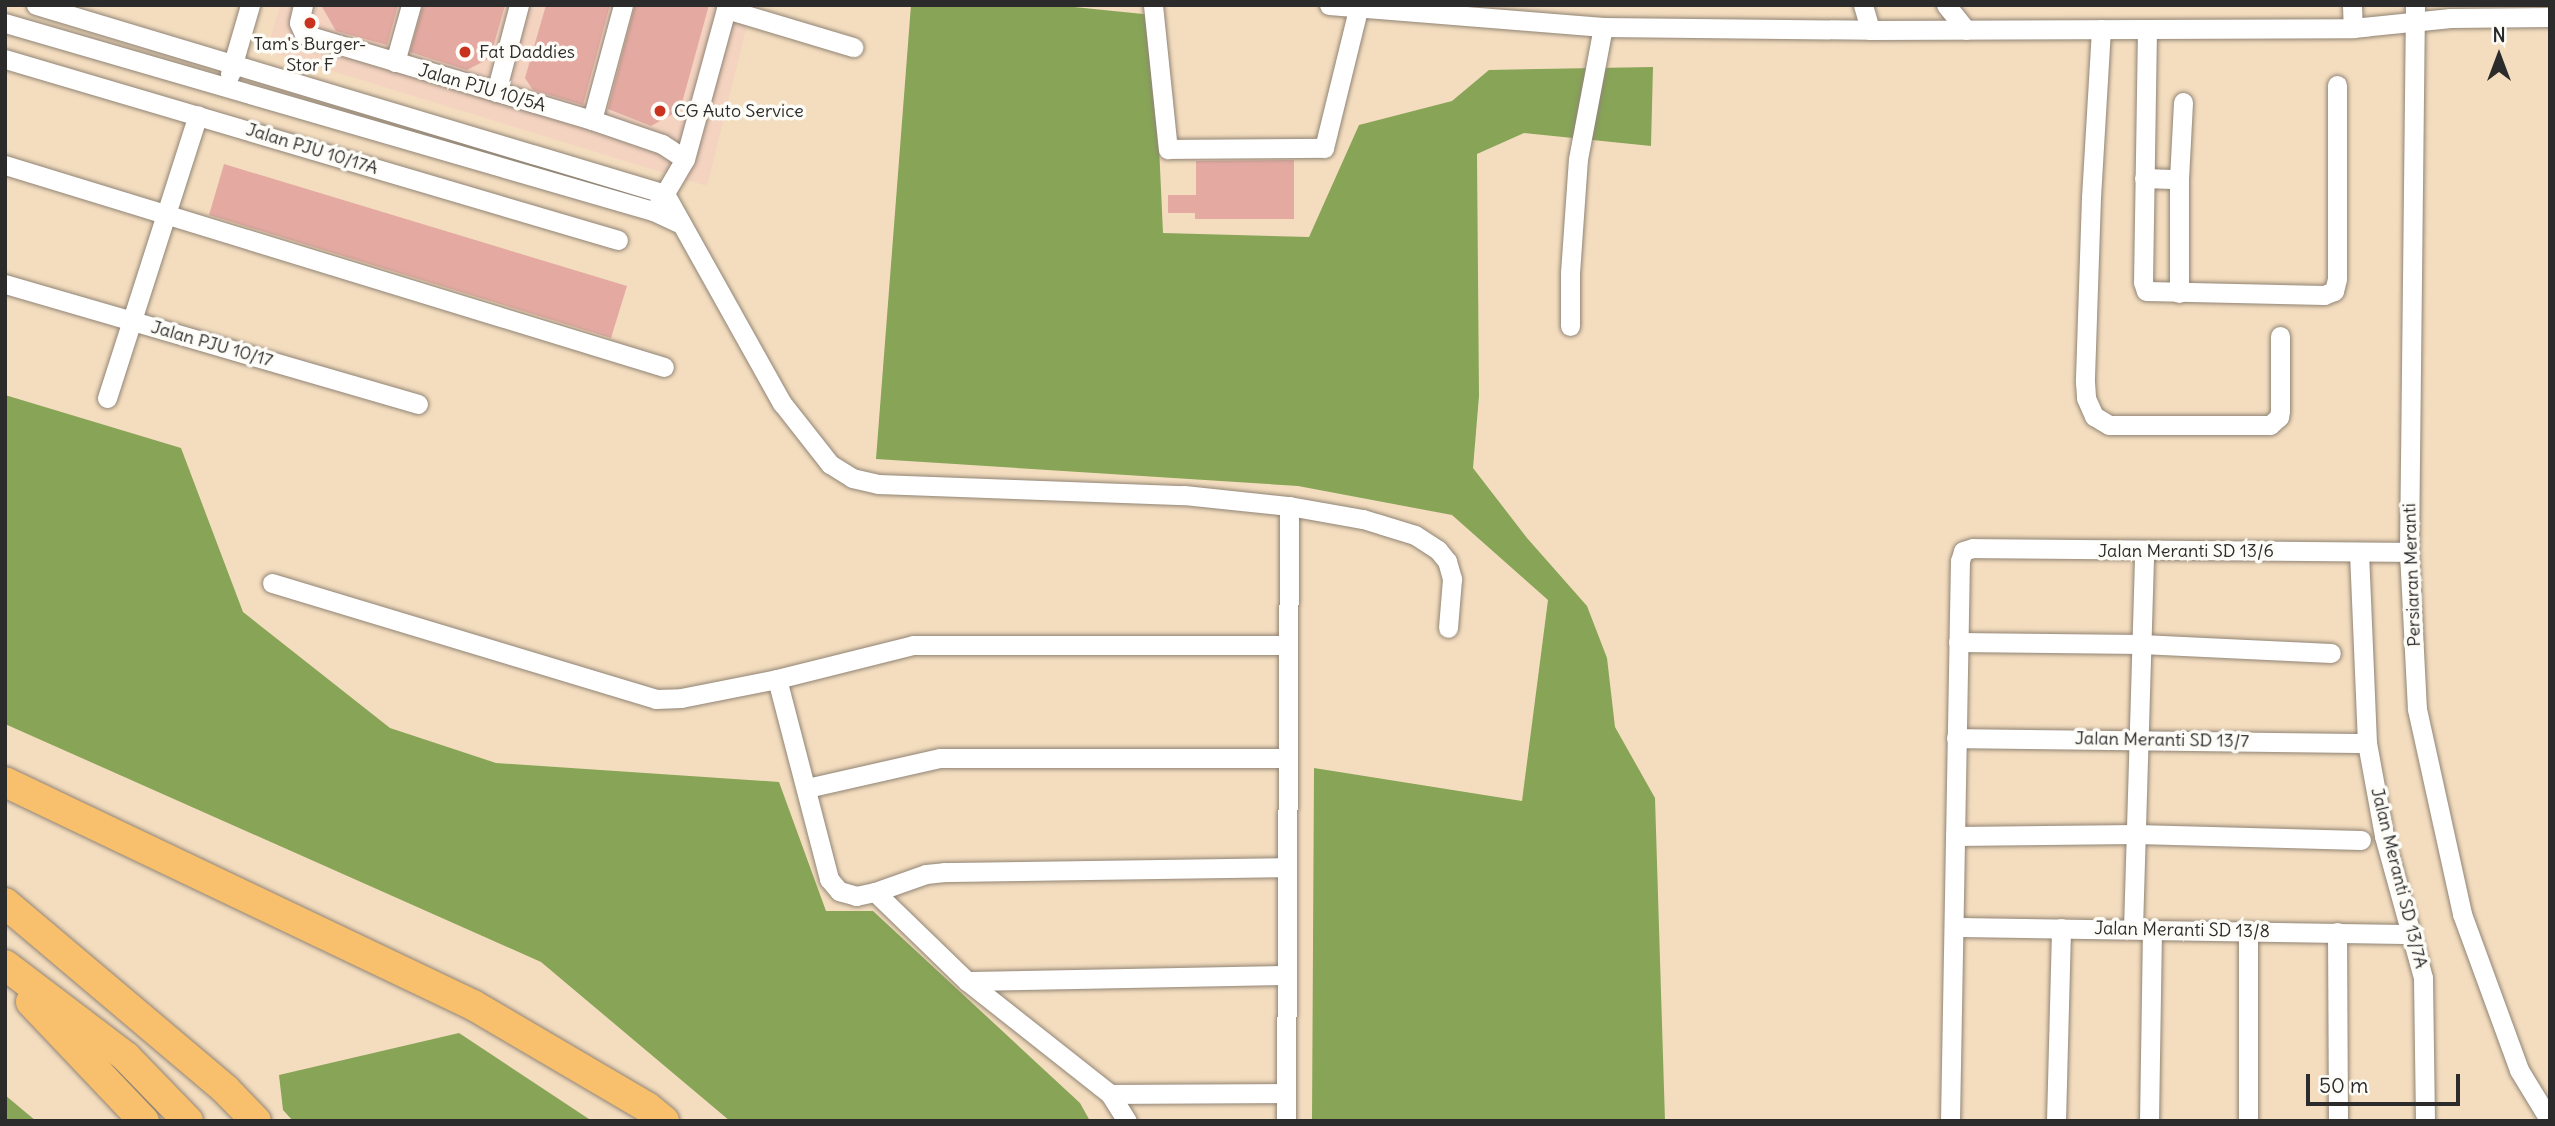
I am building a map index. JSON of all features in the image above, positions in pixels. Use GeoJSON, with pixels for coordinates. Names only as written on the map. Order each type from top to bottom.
{"type":"FeatureCollection","features":[{"type":"Feature","properties":{"kind":"highway"},"geometry":{"type":"LineString","coordinates":[[5,782],[473,1005],[648,1107],[664,1121]]}},
{"type":"Feature","properties":{"kind":"highway"},"geometry":{"type":"LineString","coordinates":[[5,903],[226,1090],[256,1121]]}},
{"type":"Feature","properties":{"kind":"highway"},"geometry":{"type":"LineString","coordinates":[[5,965],[127,1057],[188,1121]]}},
{"type":"Feature","properties":{"kind":"highway"},"geometry":{"type":"LineString","coordinates":[[5,976],[144,1121]]}},
{"type":"Feature","properties":{"kind":"street"},"geometry":{"type":"LineString","coordinates":[[36,5],[665,194],[782,403],[830,464],[852,478],[878,484],[1184,495],[1289,506],[1363,519],[1415,535],[1438,550],[1447,561],[1452,579],[1448,628]]}},
{"type":"Feature","properties":{"kind":"street"},"geometry":{"type":"LineString","coordinates":[[226,88],[250,5]]}},
{"type":"Feature","properties":{"kind":"street","name":"Jalan PJU 10/5A"},"geometry":{"type":"LineString","coordinates":[[303,5],[299,23],[304,34],[592,120],[662,144],[685,159]]}},
{"type":"Feature","properties":{"kind":"street"},"geometry":{"type":"LineString","coordinates":[[395,62],[411,5]]}},
{"type":"Feature","properties":{"kind":"street"},"geometry":{"type":"LineString","coordinates":[[496,92],[519,5]]}},
{"type":"Feature","properties":{"kind":"street"},"geometry":{"type":"LineString","coordinates":[[592,120],[623,5]]}},
{"type":"Feature","properties":{"kind":"street"},"geometry":{"type":"LineString","coordinates":[[1153,5],[1168,149],[1324,148],[1359,6]]}},
{"type":"Feature","properties":{"kind":"street"},"geometry":{"type":"LineString","coordinates":[[1329,5],[1555,13],[1603,27],[1870,30],[2353,28],[2415,13],[2475,11],[2550,17]]}},
{"type":"Feature","properties":{"kind":"street"},"geometry":{"type":"LineString","coordinates":[[1863,5],[1870,30]]}},
{"type":"Feature","properties":{"kind":"street"},"geometry":{"type":"LineString","coordinates":[[1946,5],[1966,30]]}},
{"type":"Feature","properties":{"kind":"street"},"geometry":{"type":"LineString","coordinates":[[2352,5],[2353,28]]}},
{"type":"Feature","properties":{"kind":"street"},"geometry":{"type":"LineString","coordinates":[[653,211],[685,159],[727,7],[853,47]]}},
{"type":"Feature","properties":{"kind":"street","name":"Persiaran Meranti"},"geometry":{"type":"LineString","coordinates":[[2415,13],[2409,552],[2417,709],[2462,914],[2519,1070],[2550,1121]]}},
{"type":"Feature","properties":{"kind":"street"},"geometry":{"type":"LineString","coordinates":[[5,23],[653,211],[680,223]]}},
{"type":"Feature","properties":{"kind":"street"},"geometry":{"type":"LineString","coordinates":[[1570,327],[1570,273],[1578,159],[1603,27]]}},
{"type":"Feature","properties":{"kind":"street"},"geometry":{"type":"LineString","coordinates":[[2101,29],[2091,197],[2085,382],[2087,398],[2094,416],[2109,425],[2270,425],[2279,417],[2280,411],[2280,336]]}},
{"type":"Feature","properties":{"kind":"street"},"geometry":{"type":"LineString","coordinates":[[2147,29],[2143,282],[2146,290],[2324,295],[2334,290],[2337,279],[2337,85]]}},
{"type":"Feature","properties":{"kind":"street","name":"Jalan PJU 10/17A"},"geometry":{"type":"LineString","coordinates":[[5,59],[618,240]]}},
{"type":"Feature","properties":{"kind":"street"},"geometry":{"type":"LineString","coordinates":[[2179,293],[2179,179],[2183,102]]}},
{"type":"Feature","properties":{"kind":"street"},"geometry":{"type":"LineString","coordinates":[[107,398],[198,115]]}},
{"type":"Feature","properties":{"kind":"street"},"geometry":{"type":"LineString","coordinates":[[5,165],[166,212],[664,367]]}},
{"type":"Feature","properties":{"kind":"street"},"geometry":{"type":"LineString","coordinates":[[2144,178],[2179,179]]}},
{"type":"Feature","properties":{"kind":"street","name":"Jalan PJU 10/17"},"geometry":{"type":"LineString","coordinates":[[5,284],[418,404]]}},
{"type":"Feature","properties":{"kind":"street"},"geometry":{"type":"LineString","coordinates":[[1286,1121],[1289,506]]}},
{"type":"Feature","properties":{"kind":"street","name":"Jalan Meranti SD 13/6"},"geometry":{"type":"LineString","coordinates":[[1958,642],[1960,561],[1963,551],[1973,548],[2409,552]]}},
{"type":"Feature","properties":{"kind":"street"},"geometry":{"type":"LineString","coordinates":[[2144,551],[2136,834],[2143,929],[2149,1121]]}},
{"type":"Feature","properties":{"kind":"street","name":"Jalan Meranti SD 13/7A"},"geometry":{"type":"LineString","coordinates":[[2359,552],[2367,743],[2384,836],[2423,978],[2425,1121]]}},
{"type":"Feature","properties":{"kind":"street"},"geometry":{"type":"LineString","coordinates":[[272,583],[656,699],[681,698],[777,679],[913,646],[1288,645]]}},
{"type":"Feature","properties":{"kind":"street"},"geometry":{"type":"LineString","coordinates":[[1950,1121],[1958,642],[2141,645],[2332,653]]}},
{"type":"Feature","properties":{"kind":"street"},"geometry":{"type":"LineString","coordinates":[[777,679],[829,879],[839,891],[856,896],[926,874],[944,872],[1287,867]]}},
{"type":"Feature","properties":{"kind":"street","name":"Jalan Meranti SD 13/7"},"geometry":{"type":"LineString","coordinates":[[1956,738],[2367,743]]}},
{"type":"Feature","properties":{"kind":"street"},"geometry":{"type":"LineString","coordinates":[[807,788],[940,758],[1288,758]]}},
{"type":"Feature","properties":{"kind":"street"},"geometry":{"type":"LineString","coordinates":[[1955,836],[2136,834],[2361,840]]}},
{"type":"Feature","properties":{"kind":"street"},"geometry":{"type":"LineString","coordinates":[[875,892],[967,981],[1110,1094],[1127,1121]]}},
{"type":"Feature","properties":{"kind":"street","name":"Jalan Meranti SD 13/8"},"geometry":{"type":"LineString","coordinates":[[1954,926],[2410,934]]}},
{"type":"Feature","properties":{"kind":"street"},"geometry":{"type":"LineString","coordinates":[[2056,1121],[2061,928]]}},
{"type":"Feature","properties":{"kind":"street"},"geometry":{"type":"LineString","coordinates":[[2248,931],[2248,1121]]}},
{"type":"Feature","properties":{"kind":"street"},"geometry":{"type":"LineString","coordinates":[[2337,932],[2338,1121]]}},
{"type":"Feature","properties":{"kind":"street"},"geometry":{"type":"LineString","coordinates":[[967,981],[1287,975]]}},
{"type":"Feature","properties":{"kind":"street"},"geometry":{"type":"LineString","coordinates":[[1110,1094],[1286,1093]]}},
{"type":"Feature","properties":{"kind":"shaded area"},"geometry":{"type":"Polygon","coordinates":[[[280,5],[752,5],[707,186],[267,51],[280,5]]]}},
{"type":"Feature","properties":{"kind":"green space"},"geometry":{"type":"Polygon","coordinates":[[[911,5],[1054,5],[1153,15],[1163,233],[1309,237],[1359,125],[1452,101],[1489,70],[1653,67],[1651,146],[1524,133],[1477,154],[1479,396],[1473,468],[1527,538],[1587,606],[1607,658],[1615,727],[1655,798],[1665,1121],[1312,1121],[1314,768],[1522,801],[1548,600],[1452,515],[1298,486],[876,459],[911,5]]]}},
{"type":"Feature","properties":{"kind":"green space"},"geometry":{"type":"Polygon","coordinates":[[[5,395],[181,448],[243,612],[390,728],[496,763],[779,782],[826,911],[873,911],[1080,1103],[1090,1121],[730,1121],[541,962],[5,724],[5,395]]]}},
{"type":"Feature","properties":{"kind":"green space"},"geometry":{"type":"Polygon","coordinates":[[[459,1033],[592,1121],[293,1121],[283,1110],[279,1075],[459,1033]]]}},
{"type":"Feature","properties":{"kind":"green space"},"geometry":{"type":"Polygon","coordinates":[[[5,1095],[36,1121],[5,1121],[5,1095]]]}},
{"type":"Feature","properties":{"kind":"building"},"geometry":{"type":"Polygon","coordinates":[[[321,5],[398,5],[387,45],[336,31],[321,5]]]}},
{"type":"Feature","properties":{"kind":"building"},"geometry":{"type":"Polygon","coordinates":[[[423,5],[505,5],[490,58],[467,70],[410,52],[423,5]]]}},
{"type":"Feature","properties":{"kind":"building"},"geometry":{"type":"Polygon","coordinates":[[[546,5],[610,5],[583,105],[533,90],[525,78],[546,5]]]}},
{"type":"Feature","properties":{"kind":"building"},"geometry":{"type":"Polygon","coordinates":[[[635,5],[709,5],[680,110],[651,126],[608,109],[635,5]]]}},
{"type":"Feature","properties":{"kind":"building"},"geometry":{"type":"Polygon","coordinates":[[[1294,160],[1294,219],[1195,219],[1195,213],[1168,213],[1168,195],[1196,195],[1196,161],[1294,160]]]}},
{"type":"Feature","properties":{"kind":"building"},"geometry":{"type":"Polygon","coordinates":[[[224,164],[627,286],[611,338],[209,215],[224,164]]]}},
{"type":"Feature","properties":{"kind":"place","name":"Tam's Burger- Stor F"},"geometry":{"type":"Point","coordinates":[310,23]}},
{"type":"Feature","properties":{"kind":"place","name":"Fat Daddies"},"geometry":{"type":"Point","coordinates":[465,52]}},
{"type":"Feature","properties":{"kind":"place","name":"CG Auto Service"},"geometry":{"type":"Point","coordinates":[660,111]}}]}
